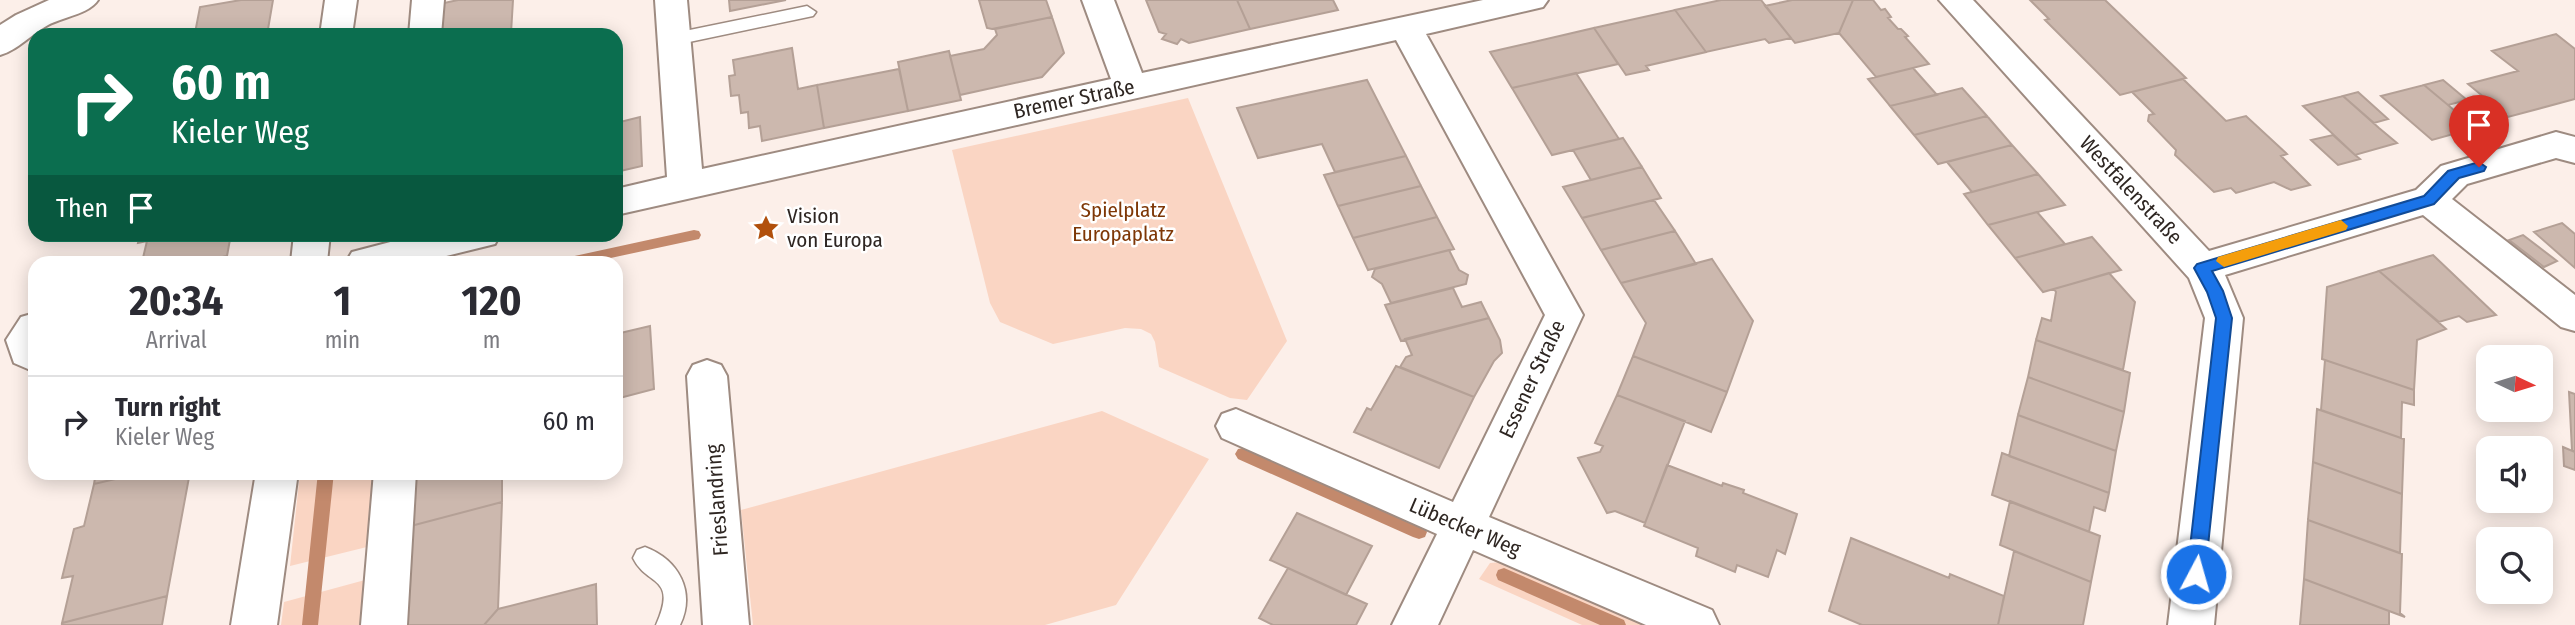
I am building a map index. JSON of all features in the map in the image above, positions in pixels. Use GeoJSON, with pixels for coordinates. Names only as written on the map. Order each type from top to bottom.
{"type":"FeatureCollection","features":[{"type":"Feature","properties":{"kind":"street"},"geometry":{"type":"LineString","coordinates":[[0,44],[27,22],[82,0]]}},
{"type":"Feature","properties":{"kind":"street"},"geometry":{"type":"LineString","coordinates":[[337,28],[341,0]]}},
{"type":"Feature","properties":{"kind":"street"},"geometry":{"type":"LineString","coordinates":[[426,28],[428,0]]}},
{"type":"Feature","properties":{"kind":"street"},"geometry":{"type":"LineString","coordinates":[[1098,0],[1130,87]]}},
{"type":"Feature","properties":{"kind":"street","name":"Bremer Straße"},"geometry":{"type":"LineString","coordinates":[[623,200],[1532,0]]}},
{"type":"Feature","properties":{"kind":"street","name":"Westfalenstraße"},"geometry":{"type":"LineString","coordinates":[[1955,0],[2202,268],[2215,291],[2224,318],[2191,625]]}},
{"type":"Feature","properties":{"kind":"street"},"geometry":{"type":"LineString","coordinates":[[673,22],[685,185]]}},
{"type":"Feature","properties":{"kind":"street","name":"Essener Straße"},"geometry":{"type":"LineString","coordinates":[[1406,28],[1564,315],[1415,625]]}},
{"type":"Feature","properties":{"kind":"street"},"geometry":{"type":"LineString","coordinates":[[2202,268],[2429,200],[2454,174],[2556,145],[2575,149]]}},
{"type":"Feature","properties":{"kind":"street"},"geometry":{"type":"LineString","coordinates":[[2429,200],[2575,316]]}},
{"type":"Feature","properties":{"kind":"street"},"geometry":{"type":"LineString","coordinates":[[386,256],[445,242]]}},
{"type":"Feature","properties":{"kind":"street","name":"Frieslandring"},"geometry":{"type":"LineString","coordinates":[[707,376],[726,625]]}},
{"type":"Feature","properties":{"kind":"street","name":"Lübecker Weg"},"geometry":{"type":"LineString","coordinates":[[1236,426],[1696,625]]}},
{"type":"Feature","properties":{"kind":"street"},"geometry":{"type":"LineString","coordinates":[[254,625],[275,480]]}},
{"type":"Feature","properties":{"kind":"street"},"geometry":{"type":"LineString","coordinates":[[384,625],[394,480]]}},
{"type":"Feature","properties":{"kind":"lane"},"geometry":{"type":"LineString","coordinates":[[673,22],[799,8]]}},
{"type":"Feature","properties":{"kind":"lane"},"geometry":{"type":"LineString","coordinates":[[645,558],[662,567],[672,579],[677,597],[668,625]]}},
{"type":"Feature","properties":{"kind":"green space","name":"Spielplatz Europaplatz"},"geometry":{"type":"Polygon","coordinates":[[[1188,98],[1287,341],[1247,400],[1230,398],[1159,367],[1155,342],[1151,334],[1141,329],[1125,328],[1053,344],[1000,322],[990,303],[952,150],[1188,98]]]}},
{"type":"Feature","properties":{"kind":"green space"},"geometry":{"type":"Polygon","coordinates":[[[1102,411],[1209,459],[1116,605],[1045,625],[753,625],[741,510],[1102,411]]]}},
{"type":"Feature","properties":{"kind":"green space"},"geometry":{"type":"Polygon","coordinates":[[[299,480],[384,480],[379,544],[290,566],[299,480]]]}},
{"type":"Feature","properties":{"kind":"green space"},"geometry":{"type":"Polygon","coordinates":[[[1502,562],[1652,625],[1582,625],[1479,579],[1490,563],[1502,562]]]}},
{"type":"Feature","properties":{"kind":"green space"},"geometry":{"type":"Polygon","coordinates":[[[376,577],[372,625],[281,625],[284,602],[376,577]]]}},
{"type":"Feature","properties":{"kind":"building"},"geometry":{"type":"Polygon","coordinates":[[[241,0],[273,0],[268,28],[196,28],[200,7],[241,0]]]}},
{"type":"Feature","properties":{"kind":"building"},"geometry":{"type":"Polygon","coordinates":[[[458,0],[513,0],[511,28],[442,28],[444,3],[458,0]]]}},
{"type":"Feature","properties":{"kind":"building"},"geometry":{"type":"Polygon","coordinates":[[[729,0],[786,0],[730,11],[729,0]]]}},
{"type":"Feature","properties":{"kind":"building"},"geometry":{"type":"Polygon","coordinates":[[[979,0],[1046,0],[1052,17],[987,28],[979,0]]]}},
{"type":"Feature","properties":{"kind":"building"},"geometry":{"type":"Polygon","coordinates":[[[1146,0],[1237,0],[1250,29],[1189,43],[1181,39],[1177,44],[1162,39],[1166,34],[1159,32],[1146,0]]]}},
{"type":"Feature","properties":{"kind":"building"},"geometry":{"type":"Polygon","coordinates":[[[1237,0],[1333,0],[1338,10],[1250,29],[1237,0]]]}},
{"type":"Feature","properties":{"kind":"building"},"geometry":{"type":"Polygon","coordinates":[[[1721,0],[1761,0],[1791,38],[1769,43],[1765,39],[1706,52],[1675,10],[1721,0]]]}},
{"type":"Feature","properties":{"kind":"building"},"geometry":{"type":"Polygon","coordinates":[[[1792,0],[1853,0],[1839,33],[1795,43],[1765,6],[1792,0]]]}},
{"type":"Feature","properties":{"kind":"building"},"geometry":{"type":"Polygon","coordinates":[[[1853,0],[1873,0],[1881,10],[1885,9],[1891,17],[1888,18],[1908,36],[1905,37],[1929,64],[1876,77],[1839,33],[1853,0]]]}},
{"type":"Feature","properties":{"kind":"building"},"geometry":{"type":"Polygon","coordinates":[[[2030,0],[2105,0],[2186,78],[2120,95],[2045,20],[2049,19],[2030,0]]]}},
{"type":"Feature","properties":{"kind":"building"},"geometry":{"type":"Polygon","coordinates":[[[1675,10],[1706,52],[1646,66],[1649,70],[1626,75],[1594,28],[1675,10]]]}},
{"type":"Feature","properties":{"kind":"building"},"geometry":{"type":"Polygon","coordinates":[[[1052,17],[1064,53],[1042,77],[960,95],[950,56],[984,49],[997,35],[995,29],[1052,17]]]}},
{"type":"Feature","properties":{"kind":"building"},"geometry":{"type":"Polygon","coordinates":[[[1594,28],[1618,64],[1512,88],[1490,52],[1594,28]]]}},
{"type":"Feature","properties":{"kind":"building"},"geometry":{"type":"Polygon","coordinates":[[[2556,34],[2575,49],[2575,99],[2508,117],[2468,84],[2518,71],[2492,51],[2556,34]]]}},
{"type":"Feature","properties":{"kind":"building"},"geometry":{"type":"Polygon","coordinates":[[[792,48],[798,89],[817,85],[824,128],[762,141],[760,126],[749,128],[748,112],[741,113],[739,95],[731,96],[729,76],[735,75],[733,60],[792,48]]]}},
{"type":"Feature","properties":{"kind":"building"},"geometry":{"type":"Polygon","coordinates":[[[949,51],[961,100],[908,111],[898,62],[949,51]]]}},
{"type":"Feature","properties":{"kind":"building"},"geometry":{"type":"Polygon","coordinates":[[[1913,68],[1937,95],[1890,106],[1868,79],[1913,68]]]}},
{"type":"Feature","properties":{"kind":"building"},"geometry":{"type":"Polygon","coordinates":[[[899,69],[908,111],[824,128],[817,85],[899,69]]]}},
{"type":"Feature","properties":{"kind":"building"},"geometry":{"type":"Polygon","coordinates":[[[1576,73],[1619,139],[1552,155],[1512,88],[1576,73]]]}},
{"type":"Feature","properties":{"kind":"building"},"geometry":{"type":"Polygon","coordinates":[[[2183,79],[2226,121],[2246,116],[2287,154],[2281,156],[2310,185],[2291,190],[2274,182],[2236,193],[2231,188],[2214,192],[2175,155],[2176,150],[2148,121],[2149,115],[2154,114],[2132,92],[2183,79]]]}},
{"type":"Feature","properties":{"kind":"building"},"geometry":{"type":"Polygon","coordinates":[[[1367,80],[1406,156],[1335,172],[1322,144],[1258,158],[1237,108],[1367,80]]]}},
{"type":"Feature","properties":{"kind":"building"},"geometry":{"type":"Polygon","coordinates":[[[2443,80],[2467,100],[2448,105],[2424,85],[2443,80]]]}},
{"type":"Feature","properties":{"kind":"building"},"geometry":{"type":"Polygon","coordinates":[[[2424,85],[2475,128],[2432,140],[2381,96],[2424,85]]]}},
{"type":"Feature","properties":{"kind":"building"},"geometry":{"type":"Polygon","coordinates":[[[1962,88],[1987,116],[1914,135],[1890,106],[1962,88]]]}},
{"type":"Feature","properties":{"kind":"building"},"geometry":{"type":"Polygon","coordinates":[[[2358,92],[2388,119],[2374,123],[2343,96],[2358,92]]]}},
{"type":"Feature","properties":{"kind":"building"},"geometry":{"type":"Polygon","coordinates":[[[2343,96],[2397,143],[2355,155],[2303,106],[2343,96]]]}},
{"type":"Feature","properties":{"kind":"building"},"geometry":{"type":"Polygon","coordinates":[[[1987,116],[2012,145],[1938,164],[1914,135],[1987,116]]]}},
{"type":"Feature","properties":{"kind":"building"},"geometry":{"type":"Polygon","coordinates":[[[640,117],[642,166],[623,170],[623,121],[640,117]]]}},
{"type":"Feature","properties":{"kind":"building"},"geometry":{"type":"Polygon","coordinates":[[[2333,135],[2360,159],[2338,165],[2311,140],[2333,135]]]}},
{"type":"Feature","properties":{"kind":"building"},"geometry":{"type":"Polygon","coordinates":[[[1623,138],[1642,167],[1591,180],[1573,150],[1623,138]]]}},
{"type":"Feature","properties":{"kind":"building"},"geometry":{"type":"Polygon","coordinates":[[[2012,145],[2038,174],[1972,192],[1947,162],[2012,145]]]}},
{"type":"Feature","properties":{"kind":"building"},"geometry":{"type":"Polygon","coordinates":[[[1406,156],[1421,186],[1338,206],[1324,175],[1406,156]]]}},
{"type":"Feature","properties":{"kind":"building"},"geometry":{"type":"Polygon","coordinates":[[[1642,167],[1661,198],[1582,218],[1563,187],[1642,167]]]}},
{"type":"Feature","properties":{"kind":"building"},"geometry":{"type":"Polygon","coordinates":[[[2038,174],[2065,205],[1988,225],[1964,194],[2038,174]]]}},
{"type":"Feature","properties":{"kind":"building"},"geometry":{"type":"Polygon","coordinates":[[[1421,186],[1437,217],[1353,238],[1338,206],[1421,186]]]}},
{"type":"Feature","properties":{"kind":"building"},"geometry":{"type":"Polygon","coordinates":[[[1654,200],[1675,231],[1601,250],[1582,218],[1654,200]]]}},
{"type":"Feature","properties":{"kind":"building"},"geometry":{"type":"Polygon","coordinates":[[[2037,212],[2065,244],[2015,258],[1988,225],[2037,212]]]}},
{"type":"Feature","properties":{"kind":"building"},"geometry":{"type":"Polygon","coordinates":[[[1437,217],[1454,249],[1368,270],[1353,238],[1437,217]]]}},
{"type":"Feature","properties":{"kind":"building"},"geometry":{"type":"Polygon","coordinates":[[[2562,223],[2575,234],[2575,268],[2534,232],[2562,223]]]}},
{"type":"Feature","properties":{"kind":"building"},"geometry":{"type":"Polygon","coordinates":[[[1675,231],[1696,264],[1621,283],[1601,250],[1675,231]]]}},
{"type":"Feature","properties":{"kind":"building"},"geometry":{"type":"Polygon","coordinates":[[[2523,235],[2557,261],[2544,267],[2509,240],[2523,235]]]}},
{"type":"Feature","properties":{"kind":"building"},"geometry":{"type":"Polygon","coordinates":[[[2092,237],[2121,270],[2043,292],[2015,258],[2092,237]]]}},
{"type":"Feature","properties":{"kind":"building"},"geometry":{"type":"Polygon","coordinates":[[[147,242],[230,242],[227,256],[143,256],[147,242]]]}},
{"type":"Feature","properties":{"kind":"building"},"geometry":{"type":"Polygon","coordinates":[[[1449,250],[1459,270],[1468,275],[1466,284],[1391,303],[1382,284],[1372,277],[1375,269],[1449,250]]]}},
{"type":"Feature","properties":{"kind":"building"},"geometry":{"type":"Polygon","coordinates":[[[2433,255],[2496,315],[2467,322],[2459,316],[2439,322],[2379,271],[2433,255]]]}},
{"type":"Feature","properties":{"kind":"building"},"geometry":{"type":"Polygon","coordinates":[[[1712,259],[1753,321],[1727,392],[1633,356],[1646,323],[1621,283],[1712,259]]]}},
{"type":"Feature","properties":{"kind":"building"},"geometry":{"type":"Polygon","coordinates":[[[2379,271],[2446,329],[2417,340],[2414,390],[2322,359],[2327,287],[2379,271]]]}},
{"type":"Feature","properties":{"kind":"building"},"geometry":{"type":"Polygon","coordinates":[[[2109,273],[2135,302],[2123,370],[2036,340],[2042,318],[2051,321],[2056,292],[2054,289],[2109,273]]]}},
{"type":"Feature","properties":{"kind":"building"},"geometry":{"type":"Polygon","coordinates":[[[1453,288],[1462,307],[1481,302],[1489,318],[1401,341],[1385,305],[1453,288]]]}},
{"type":"Feature","properties":{"kind":"building"},"geometry":{"type":"Polygon","coordinates":[[[1489,318],[1500,340],[1502,353],[1494,361],[1474,397],[1400,367],[1406,357],[1412,355],[1405,339],[1489,318]]]}},
{"type":"Feature","properties":{"kind":"building"},"geometry":{"type":"Polygon","coordinates":[[[650,326],[654,389],[623,397],[623,332],[650,326]]]}},
{"type":"Feature","properties":{"kind":"building"},"geometry":{"type":"Polygon","coordinates":[[[2036,340],[2130,373],[2124,412],[2028,377],[2036,340]]]}},
{"type":"Feature","properties":{"kind":"building"},"geometry":{"type":"Polygon","coordinates":[[[1633,356],[1727,392],[1711,432],[1617,395],[1633,356]]]}},
{"type":"Feature","properties":{"kind":"building"},"geometry":{"type":"Polygon","coordinates":[[[2325,360],[2414,390],[2414,405],[2402,402],[2401,438],[2321,410],[2325,360]]]}},
{"type":"Feature","properties":{"kind":"building"},"geometry":{"type":"Polygon","coordinates":[[[1396,366],[1474,397],[1439,468],[1354,432],[1367,408],[1371,410],[1396,366]]]}},
{"type":"Feature","properties":{"kind":"building"},"geometry":{"type":"Polygon","coordinates":[[[2028,377],[2124,412],[2116,451],[2018,415],[2028,377]]]}},
{"type":"Feature","properties":{"kind":"building"},"geometry":{"type":"Polygon","coordinates":[[[2569,392],[2575,394],[2575,452],[2572,450],[2569,392]]]}},
{"type":"Feature","properties":{"kind":"building"},"geometry":{"type":"Polygon","coordinates":[[[1617,395],[1685,421],[1645,523],[1615,511],[1607,513],[1578,458],[1600,452],[1603,446],[1595,443],[1617,395]]]}},
{"type":"Feature","properties":{"kind":"building"},"geometry":{"type":"Polygon","coordinates":[[[2317,409],[2404,439],[2402,494],[2313,462],[2317,409]]]}},
{"type":"Feature","properties":{"kind":"building"},"geometry":{"type":"Polygon","coordinates":[[[2018,415],[2116,451],[2109,493],[2009,456],[2018,415]]]}},
{"type":"Feature","properties":{"kind":"building"},"geometry":{"type":"Polygon","coordinates":[[[2563,447],[2575,452],[2575,470],[2564,466],[2563,447]]]}},
{"type":"Feature","properties":{"kind":"building"},"geometry":{"type":"Polygon","coordinates":[[[2002,453],[2109,493],[2105,511],[2094,507],[2089,532],[1992,495],[2002,453]]]}},
{"type":"Feature","properties":{"kind":"building"},"geometry":{"type":"Polygon","coordinates":[[[2313,462],[2402,494],[2400,553],[2308,520],[2313,462]]]}},
{"type":"Feature","properties":{"kind":"building"},"geometry":{"type":"Polygon","coordinates":[[[1667,465],[1722,486],[1723,483],[1744,490],[1743,493],[1797,514],[1785,554],[1777,550],[1768,577],[1737,565],[1735,572],[1696,556],[1698,548],[1644,526],[1667,465]]]}},
{"type":"Feature","properties":{"kind":"building"},"geometry":{"type":"Polygon","coordinates":[[[95,480],[111,480],[94,484],[95,480]]]}},
{"type":"Feature","properties":{"kind":"building"},"geometry":{"type":"Polygon","coordinates":[[[111,480],[189,480],[167,596],[62,623],[73,576],[62,578],[74,529],[84,526],[94,484],[111,480]]]}},
{"type":"Feature","properties":{"kind":"building"},"geometry":{"type":"Polygon","coordinates":[[[410,480],[502,480],[502,502],[407,527],[410,480]]]}},
{"type":"Feature","properties":{"kind":"building"},"geometry":{"type":"Polygon","coordinates":[[[2010,501],[2100,536],[2091,582],[2000,545],[2010,501]]]}},
{"type":"Feature","properties":{"kind":"building"},"geometry":{"type":"Polygon","coordinates":[[[502,502],[498,609],[484,625],[402,625],[407,527],[502,502]]]}},
{"type":"Feature","properties":{"kind":"building"},"geometry":{"type":"Polygon","coordinates":[[[1297,513],[1372,546],[1346,595],[1270,560],[1297,513]]]}},
{"type":"Feature","properties":{"kind":"building"},"geometry":{"type":"Polygon","coordinates":[[[2308,520],[2402,554],[2400,613],[2405,617],[2304,579],[2308,520]]]}},
{"type":"Feature","properties":{"kind":"building"},"geometry":{"type":"Polygon","coordinates":[[[1851,538],[1949,578],[1950,574],[2004,596],[1998,625],[1862,625],[1829,611],[1851,538]]]}},
{"type":"Feature","properties":{"kind":"building"},"geometry":{"type":"Polygon","coordinates":[[[2014,551],[2091,582],[2083,625],[1998,625],[2014,551]]]}},
{"type":"Feature","properties":{"kind":"building"},"geometry":{"type":"Polygon","coordinates":[[[1288,568],[1367,604],[1356,625],[1273,625],[1259,618],[1288,568]]]}},
{"type":"Feature","properties":{"kind":"building"},"geometry":{"type":"Polygon","coordinates":[[[2304,579],[2389,611],[2389,625],[2300,625],[2304,579]]]}},
{"type":"Feature","properties":{"kind":"building"},"geometry":{"type":"Polygon","coordinates":[[[596,584],[597,625],[484,625],[498,609],[596,584]]]}},
{"type":"Feature","properties":{"kind":"building"},"geometry":{"type":"Polygon","coordinates":[[[167,596],[162,625],[62,625],[62,623],[167,596]]]}},
{"type":"Feature","properties":{"kind":"waterway"},"geometry":{"type":"LineString","coordinates":[[598,256],[694,235]]}},
{"type":"Feature","properties":{"kind":"waterway"},"geometry":{"type":"LineString","coordinates":[[1243,454],[1419,532]]}},
{"type":"Feature","properties":{"kind":"waterway"},"geometry":{"type":"LineString","coordinates":[[310,625],[325,480]]}},
{"type":"Feature","properties":{"kind":"waterway"},"geometry":{"type":"LineString","coordinates":[[1504,575],[1618,625]]}},
{"type":"Feature","properties":{"kind":"slow traffic"},"geometry":{"type":"LineString","coordinates":[[2224,261],[2341,226]]}},
{"type":"Feature","properties":{"kind":"place","name":"Vision von Europa"},"geometry":{"type":"Point","coordinates":[766,228]}},
{"type":"Feature","properties":{"kind":"route"},"geometry":{"type":"LineString","coordinates":[[2196,574],[2224,318],[2215,291],[2202,268],[2429,200],[2454,174],[2479,167]]}}]}
